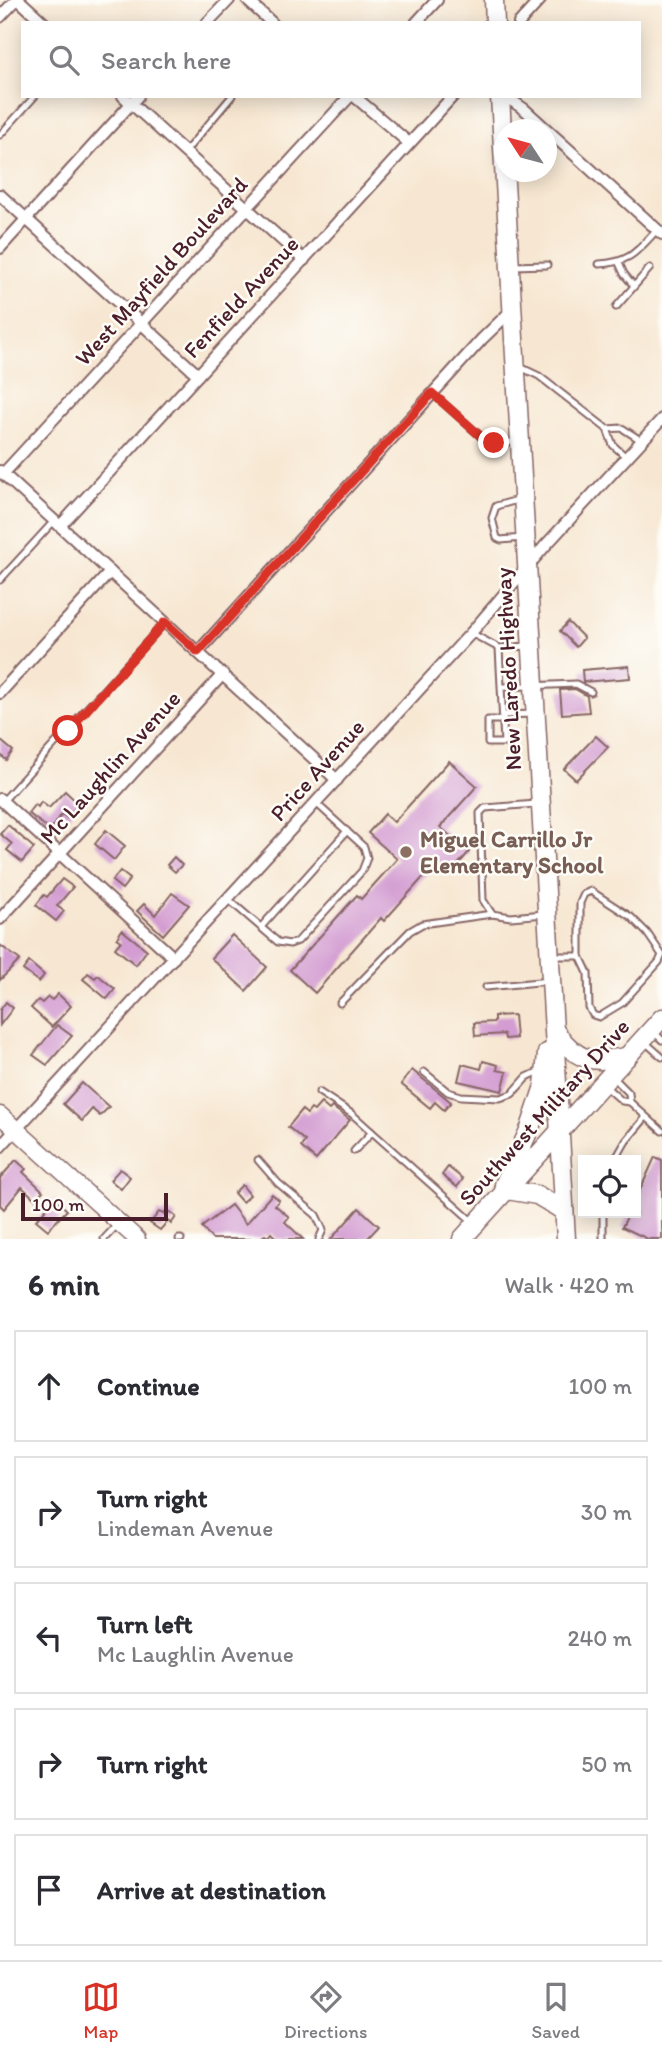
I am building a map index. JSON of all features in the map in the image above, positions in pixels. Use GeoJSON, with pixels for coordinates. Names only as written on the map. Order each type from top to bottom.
{"type":"FeatureCollection","features":[{"type":"Feature","properties":{"kind":"main road"},"geometry":{"type":"LineString","coordinates":[[494,0],[495,21]]}},
{"type":"Feature","properties":{"kind":"main road","name":"New Laredo Highway"},"geometry":{"type":"LineString","coordinates":[[502,98],[533,686],[555,1031],[551,1065],[559,1132],[566,1239]]}},
{"type":"Feature","properties":{"kind":"main road"},"geometry":{"type":"LineString","coordinates":[[552,1001],[551,1065],[530,1128],[502,1195],[537,1195],[564,1211]]}},
{"type":"Feature","properties":{"kind":"main road"},"geometry":{"type":"LineString","coordinates":[[555,1031],[575,1055],[581,1058],[599,1062],[627,1057]]}},
{"type":"Feature","properties":{"kind":"main road","name":"Southwest Military Drive"},"geometry":{"type":"LineString","coordinates":[[462,1239],[627,1057],[654,1032]]}},
{"type":"Feature","properties":{"kind":"main road"},"geometry":{"type":"LineString","coordinates":[[0,1115],[136,1239]]}},
{"type":"Feature","properties":{"kind":"street"},"geometry":{"type":"LineString","coordinates":[[0,18],[18,0],[42,21]]}},
{"type":"Feature","properties":{"kind":"street"},"geometry":{"type":"LineString","coordinates":[[209,21],[229,0]]}},
{"type":"Feature","properties":{"kind":"street"},"geometry":{"type":"LineString","coordinates":[[247,0],[270,21]]}},
{"type":"Feature","properties":{"kind":"street"},"geometry":{"type":"LineString","coordinates":[[418,21],[437,0]]}},
{"type":"Feature","properties":{"kind":"street"},"geometry":{"type":"LineString","coordinates":[[521,21],[540,0]]}},
{"type":"Feature","properties":{"kind":"street","name":"West Mayfield Boulevard"},"geometry":{"type":"LineString","coordinates":[[2,473],[350,98]]}},
{"type":"Feature","properties":{"kind":"street"},"geometry":{"type":"LineString","coordinates":[[354,98],[409,143]]}},
{"type":"Feature","properties":{"kind":"street","name":"Fenfield Avenue"},"geometry":{"type":"LineString","coordinates":[[57,523],[198,375],[451,98]]}},
{"type":"Feature","properties":{"kind":"street"},"geometry":{"type":"LineString","coordinates":[[505,98],[524,109],[660,232]]}},
{"type":"Feature","properties":{"kind":"street"},"geometry":{"type":"LineString","coordinates":[[0,248],[131,99],[304,260]]}},
{"type":"Feature","properties":{"kind":"street"},"geometry":{"type":"LineString","coordinates":[[0,195],[198,375]]}},
{"type":"Feature","properties":{"kind":"street"},"geometry":{"type":"LineString","coordinates":[[198,652],[432,393],[512,310]]}},
{"type":"Feature","properties":{"kind":"street","name":"Price Avenue"},"geometry":{"type":"LineString","coordinates":[[0,1147],[471,633],[662,419]]}},
{"type":"Feature","properties":{"kind":"street"},"geometry":{"type":"LineString","coordinates":[[2,473],[337,780]]}},
{"type":"Feature","properties":{"kind":"street"},"geometry":{"type":"LineString","coordinates":[[0,693],[110,572]]}},
{"type":"Feature","properties":{"kind":"street","name":"Mc Laughlin Avenue"},"geometry":{"type":"LineString","coordinates":[[0,919],[223,674]]}},
{"type":"Feature","properties":{"kind":"street"},"geometry":{"type":"LineString","coordinates":[[2,800],[174,958]]}},
{"type":"Feature","properties":{"kind":"lane"},"geometry":{"type":"LineString","coordinates":[[0,135],[33,98]]}},
{"type":"Feature","properties":{"kind":"lane"},"geometry":{"type":"LineString","coordinates":[[185,152],[230,98]]}},
{"type":"Feature","properties":{"kind":"lane"},"geometry":{"type":"LineString","coordinates":[[599,264],[619,263],[660,232]]}},
{"type":"Feature","properties":{"kind":"lane"},"geometry":{"type":"LineString","coordinates":[[619,263],[634,286]]}},
{"type":"Feature","properties":{"kind":"lane"},"geometry":{"type":"LineString","coordinates":[[510,266],[547,265]]}},
{"type":"Feature","properties":{"kind":"lane"},"geometry":{"type":"LineString","coordinates":[[616,307],[650,268]]}},
{"type":"Feature","properties":{"kind":"lane"},"geometry":{"type":"LineString","coordinates":[[515,365],[539,376],[607,429],[613,444],[626,457]]}},
{"type":"Feature","properties":{"kind":"lane"},"geometry":{"type":"LineString","coordinates":[[432,393],[486,441],[520,442]]}},
{"type":"Feature","properties":{"kind":"lane"},"geometry":{"type":"LineString","coordinates":[[607,429],[622,428],[642,441]]}},
{"type":"Feature","properties":{"kind":"lane"},"geometry":{"type":"LineString","coordinates":[[523,498],[496,506],[492,518],[495,534],[501,540],[525,538]]}},
{"type":"Feature","properties":{"kind":"lane"},"geometry":{"type":"LineString","coordinates":[[0,580],[57,523]]}},
{"type":"Feature","properties":{"kind":"lane"},"geometry":{"type":"LineString","coordinates":[[2,800],[165,622]]}},
{"type":"Feature","properties":{"kind":"lane"},"geometry":{"type":"LineString","coordinates":[[471,633],[499,648],[531,646]]}},
{"type":"Feature","properties":{"kind":"lane"},"geometry":{"type":"LineString","coordinates":[[499,648],[503,687],[504,717],[504,743],[488,743],[488,720],[504,717],[535,714]]}},
{"type":"Feature","properties":{"kind":"lane"},"geometry":{"type":"LineString","coordinates":[[503,687],[576,684],[591,692]]}},
{"type":"Feature","properties":{"kind":"lane"},"geometry":{"type":"LineString","coordinates":[[228,899],[278,942],[290,944],[298,941],[362,871],[367,858],[364,847],[316,803]]}},
{"type":"Feature","properties":{"kind":"lane"},"geometry":{"type":"LineString","coordinates":[[492,914],[483,900],[480,813],[485,808],[540,804]]}},
{"type":"Feature","properties":{"kind":"lane"},"geometry":{"type":"LineString","coordinates":[[261,927],[347,831]]}},
{"type":"Feature","properties":{"kind":"lane"},"geometry":{"type":"LineString","coordinates":[[591,891],[613,908],[631,917],[647,933],[662,955],[659,962],[622,1003],[599,1017],[593,1015],[589,1009],[588,973],[580,956],[580,903],[584,894],[591,891]]}},
{"type":"Feature","properties":{"kind":"lane"},"geometry":{"type":"LineString","coordinates":[[340,1003],[410,931],[422,924],[492,914],[511,917],[547,914]]}},
{"type":"Feature","properties":{"kind":"lane"},"geometry":{"type":"LineString","coordinates":[[549,956],[580,956]]}},
{"type":"Feature","properties":{"kind":"lane"},"geometry":{"type":"LineString","coordinates":[[486,987],[551,981]]}},
{"type":"Feature","properties":{"kind":"lane"},"geometry":{"type":"LineString","coordinates":[[654,1032],[662,1057]]}},
{"type":"Feature","properties":{"kind":"lane"},"geometry":{"type":"LineString","coordinates":[[424,1072],[448,1092],[461,1096],[500,1098],[512,1094],[527,1077],[551,1065]]}},
{"type":"Feature","properties":{"kind":"lane"},"geometry":{"type":"LineString","coordinates":[[607,1079],[622,1101],[631,1102]]}},
{"type":"Feature","properties":{"kind":"lane"},"geometry":{"type":"LineString","coordinates":[[607,1079],[629,1093],[631,1102],[662,1131]]}},
{"type":"Feature","properties":{"kind":"lane"},"geometry":{"type":"LineString","coordinates":[[319,1092],[352,1114],[475,1224]]}},
{"type":"Feature","properties":{"kind":"lane"},"geometry":{"type":"LineString","coordinates":[[618,1155],[646,1117]]}},
{"type":"Feature","properties":{"kind":"lane"},"geometry":{"type":"LineString","coordinates":[[354,1152],[372,1132]]}},
{"type":"Feature","properties":{"kind":"lane"},"geometry":{"type":"LineString","coordinates":[[258,1160],[278,1183],[316,1215],[323,1230],[319,1239]]}},
{"type":"Feature","properties":{"kind":"lane"},"geometry":{"type":"LineString","coordinates":[[603,1218],[603,1239]]}},
{"type":"Feature","properties":{"kind":"lane"},"geometry":{"type":"LineString","coordinates":[[104,1239],[119,1223]]}},
{"type":"Feature","properties":{"kind":"path"},"geometry":{"type":"LineString","coordinates":[[575,1078],[578,1066]]}},
{"type":"Feature","properties":{"kind":"building"},"geometry":{"type":"Polygon","coordinates":[[[568,622],[584,638],[576,647],[560,631],[568,622]]]}},
{"type":"Feature","properties":{"kind":"building"},"geometry":{"type":"Polygon","coordinates":[[[629,666],[630,678],[583,682],[582,670],[629,666]]]}},
{"type":"Feature","properties":{"kind":"building"},"geometry":{"type":"Polygon","coordinates":[[[575,689],[587,696],[589,712],[562,714],[560,690],[575,689]]]}},
{"type":"Feature","properties":{"kind":"building"},"geometry":{"type":"Polygon","coordinates":[[[596,736],[608,747],[576,780],[564,769],[596,736]]]}},
{"type":"Feature","properties":{"kind":"building"},"geometry":{"type":"Polygon","coordinates":[[[0,740],[13,751],[6,760],[0,754],[0,740]]]}},
{"type":"Feature","properties":{"kind":"building"},"geometry":{"type":"Polygon","coordinates":[[[449,761],[477,786],[440,827],[469,852],[449,875],[436,863],[384,921],[381,918],[315,993],[290,970],[357,895],[361,899],[397,859],[368,833],[385,814],[394,822],[449,761]]]}},
{"type":"Feature","properties":{"kind":"building"},"geometry":{"type":"Polygon","coordinates":[[[65,791],[79,804],[67,818],[62,814],[50,830],[28,813],[35,804],[38,807],[41,802],[49,808],[65,791]]]}},
{"type":"Feature","properties":{"kind":"building"},"geometry":{"type":"Polygon","coordinates":[[[8,825],[34,848],[22,862],[7,850],[12,844],[0,834],[8,825]]]}},
{"type":"Feature","properties":{"kind":"building"},"geometry":{"type":"Polygon","coordinates":[[[106,830],[125,846],[114,860],[95,844],[106,830]]]}},
{"type":"Feature","properties":{"kind":"building"},"geometry":{"type":"Polygon","coordinates":[[[174,857],[182,865],[175,872],[167,865],[174,857]]]}},
{"type":"Feature","properties":{"kind":"building"},"geometry":{"type":"Polygon","coordinates":[[[120,871],[130,879],[122,889],[112,881],[120,871]]]}},
{"type":"Feature","properties":{"kind":"building"},"geometry":{"type":"Polygon","coordinates":[[[62,879],[73,887],[57,906],[64,911],[56,921],[36,905],[44,895],[47,897],[62,879]]]}},
{"type":"Feature","properties":{"kind":"building"},"geometry":{"type":"Polygon","coordinates":[[[172,893],[189,905],[163,935],[137,911],[144,904],[155,915],[172,893]]]}},
{"type":"Feature","properties":{"kind":"building"},"geometry":{"type":"Polygon","coordinates":[[[122,930],[147,950],[136,965],[115,948],[121,941],[117,938],[122,930]]]}},
{"type":"Feature","properties":{"kind":"building"},"geometry":{"type":"Polygon","coordinates":[[[232,935],[267,967],[246,991],[211,958],[232,935]]]}},
{"type":"Feature","properties":{"kind":"building"},"geometry":{"type":"Polygon","coordinates":[[[0,945],[20,960],[0,980],[0,945]]]}},
{"type":"Feature","properties":{"kind":"building"},"geometry":{"type":"Polygon","coordinates":[[[29,962],[44,975],[39,982],[23,970],[29,962]]]}},
{"type":"Feature","properties":{"kind":"building"},"geometry":{"type":"Polygon","coordinates":[[[88,973],[95,978],[98,975],[115,989],[107,999],[83,979],[88,973]]]}},
{"type":"Feature","properties":{"kind":"building"},"geometry":{"type":"Polygon","coordinates":[[[58,994],[71,1006],[52,1027],[31,1008],[38,1000],[42,1003],[48,997],[52,1000],[58,994]]]}},
{"type":"Feature","properties":{"kind":"building"},"geometry":{"type":"Polygon","coordinates":[[[6,1002],[13,1008],[0,1025],[0,1010],[6,1002]]]}},
{"type":"Feature","properties":{"kind":"building"},"geometry":{"type":"Polygon","coordinates":[[[514,1015],[516,1038],[505,1039],[504,1034],[475,1036],[474,1023],[494,1022],[494,1016],[514,1015]]]}},
{"type":"Feature","properties":{"kind":"building"},"geometry":{"type":"Polygon","coordinates":[[[57,1025],[72,1036],[47,1065],[33,1055],[57,1025]]]}},
{"type":"Feature","properties":{"kind":"building"},"geometry":{"type":"Polygon","coordinates":[[[483,1061],[498,1065],[497,1070],[507,1072],[502,1091],[458,1081],[462,1064],[481,1069],[483,1061]]]}},
{"type":"Feature","properties":{"kind":"building"},"geometry":{"type":"Polygon","coordinates":[[[412,1070],[451,1102],[444,1110],[435,1102],[430,1108],[401,1084],[412,1070]]]}},
{"type":"Feature","properties":{"kind":"building"},"geometry":{"type":"Polygon","coordinates":[[[82,1083],[109,1107],[100,1116],[92,1109],[82,1121],[63,1104],[82,1083]]]}},
{"type":"Feature","properties":{"kind":"building"},"geometry":{"type":"Polygon","coordinates":[[[321,1103],[329,1110],[332,1107],[350,1120],[316,1160],[301,1147],[305,1141],[288,1127],[302,1110],[307,1114],[321,1103]]]}},
{"type":"Feature","properties":{"kind":"building"},"geometry":{"type":"Polygon","coordinates":[[[655,1157],[662,1160],[662,1239],[648,1239],[622,1227],[626,1218],[641,1218],[641,1188],[655,1157]]]}},
{"type":"Feature","properties":{"kind":"building"},"geometry":{"type":"Polygon","coordinates":[[[16,1160],[26,1169],[23,1172],[43,1191],[35,1199],[22,1187],[4,1209],[0,1205],[0,1178],[16,1160]]]}},
{"type":"Feature","properties":{"kind":"building"},"geometry":{"type":"Polygon","coordinates":[[[448,1167],[463,1179],[457,1187],[442,1175],[448,1167]]]}},
{"type":"Feature","properties":{"kind":"building"},"geometry":{"type":"Polygon","coordinates":[[[120,1169],[130,1177],[121,1189],[110,1180],[120,1169]]]}},
{"type":"Feature","properties":{"kind":"building"},"geometry":{"type":"Polygon","coordinates":[[[242,1185],[250,1195],[242,1202],[234,1193],[242,1185]]]}},
{"type":"Feature","properties":{"kind":"building"},"geometry":{"type":"Polygon","coordinates":[[[272,1194],[279,1200],[275,1205],[289,1217],[285,1222],[303,1239],[277,1239],[271,1233],[268,1237],[265,1235],[259,1239],[212,1239],[202,1227],[231,1205],[246,1224],[272,1194]]]}},
{"type":"Feature","properties":{"kind":"building"},"geometry":{"type":"Polygon","coordinates":[[[55,1199],[67,1210],[48,1230],[36,1220],[55,1199]]]}},
{"type":"Feature","properties":{"kind":"building"},"geometry":{"type":"Polygon","coordinates":[[[359,1208],[379,1226],[367,1239],[331,1239],[359,1208]]]}},
{"type":"Feature","properties":{"kind":"building"},"geometry":{"type":"Polygon","coordinates":[[[167,1210],[176,1217],[171,1224],[168,1221],[160,1230],[150,1223],[159,1212],[163,1214],[167,1210]]]}},
{"type":"Feature","properties":{"kind":"place","name":"Miguel Carrillo Jr Elementary School"},"geometry":{"type":"Point","coordinates":[406,852]}},
{"type":"Feature","properties":{"kind":"route"},"geometry":{"type":"LineString","coordinates":[[68,731],[165,622],[198,652],[432,393],[486,441],[494,443]]}}]}
